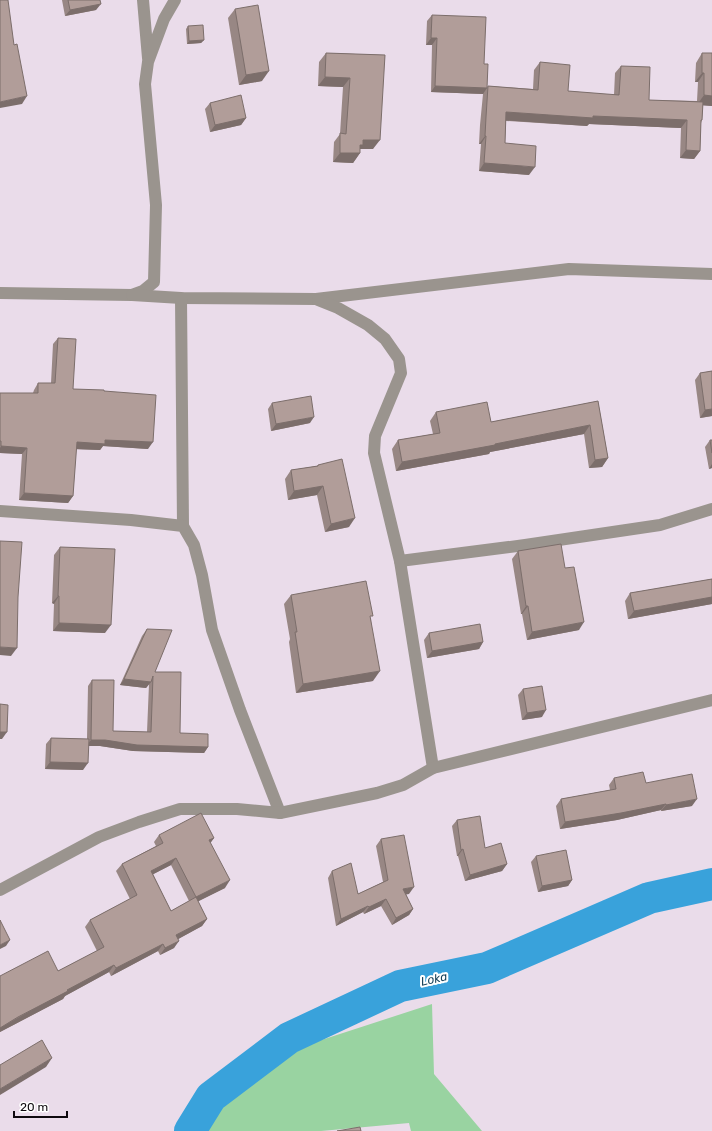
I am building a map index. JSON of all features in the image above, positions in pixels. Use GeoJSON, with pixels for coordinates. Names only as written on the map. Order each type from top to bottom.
{"type":"FeatureCollection","features":[{"type":"Feature","properties":{"kind":"street"},"geometry":{"type":"LineString","coordinates":[[142,0],[148,62]]}},
{"type":"Feature","properties":{"kind":"street"},"geometry":{"type":"LineString","coordinates":[[132,295],[143,291],[154,282],[156,205],[145,84],[148,62],[164,19],[175,0]]}},
{"type":"Feature","properties":{"kind":"street"},"geometry":{"type":"LineString","coordinates":[[0,293],[132,295],[181,298],[316,299],[569,269],[712,274]]}},
{"type":"Feature","properties":{"kind":"street"},"geometry":{"type":"LineString","coordinates":[[181,298],[183,526],[194,545],[202,575],[212,630],[240,710],[280,813]]}},
{"type":"Feature","properties":{"kind":"street"},"geometry":{"type":"LineString","coordinates":[[316,299],[338,308],[368,325],[385,339],[399,359],[401,373],[375,436],[374,453],[400,561],[433,768]]}},
{"type":"Feature","properties":{"kind":"street"},"geometry":{"type":"LineString","coordinates":[[400,561],[526,545],[660,525],[712,509]]}},
{"type":"Feature","properties":{"kind":"street"},"geometry":{"type":"LineString","coordinates":[[0,511],[131,520],[183,526]]}},
{"type":"Feature","properties":{"kind":"street"},"geometry":{"type":"LineString","coordinates":[[0,890],[99,837],[139,822],[180,810],[237,809],[280,813],[390,789],[403,785],[433,768],[712,700]]}},
{"type":"Feature","properties":{"kind":"green space"},"geometry":{"type":"Polygon","coordinates":[[[432,1004],[434,1074],[482,1131],[411,1131],[409,1123],[321,1131],[185,1131],[194,1118],[238,1092],[303,1046],[432,1004]]]}},
{"type":"Feature","properties":{"kind":"building"},"geometry":{"type":"Polygon","coordinates":[[[0,0],[8,0],[14,45],[17,44],[27,96],[0,102],[0,0]]]}},
{"type":"Feature","properties":{"kind":"building"},"geometry":{"type":"Polygon","coordinates":[[[68,0],[100,0],[101,4],[70,10],[68,0]]]}},
{"type":"Feature","properties":{"kind":"building"},"geometry":{"type":"Polygon","coordinates":[[[258,5],[269,71],[246,75],[235,9],[258,5]]]}},
{"type":"Feature","properties":{"kind":"building"},"geometry":{"type":"Polygon","coordinates":[[[432,15],[486,17],[484,64],[488,64],[487,88],[435,86],[437,38],[431,38],[432,15]]]}},
{"type":"Feature","properties":{"kind":"building"},"geometry":{"type":"Polygon","coordinates":[[[203,25],[204,40],[189,41],[188,26],[203,25]]]}},
{"type":"Feature","properties":{"kind":"building"},"geometry":{"type":"Polygon","coordinates":[[[326,53],[385,55],[380,140],[363,140],[363,145],[360,145],[360,153],[340,153],[340,133],[346,134],[350,78],[325,77],[326,53]]]}},
{"type":"Feature","properties":{"kind":"building"},"geometry":{"type":"Polygon","coordinates":[[[702,53],[712,53],[712,96],[704,95],[702,53]]]}},
{"type":"Feature","properties":{"kind":"building"},"geometry":{"type":"Polygon","coordinates":[[[540,62],[570,65],[568,91],[619,95],[621,66],[650,67],[649,100],[703,102],[700,151],[686,150],[687,120],[593,116],[593,118],[506,112],[505,143],[536,146],[535,167],[484,163],[488,86],[538,90],[540,62]]]}},
{"type":"Feature","properties":{"kind":"building"},"geometry":{"type":"Polygon","coordinates":[[[241,95],[246,118],[215,125],[210,103],[241,95]]]}},
{"type":"Feature","properties":{"kind":"building"},"geometry":{"type":"Polygon","coordinates":[[[58,338],[76,339],[73,389],[104,390],[156,395],[153,442],[105,440],[105,444],[77,442],[73,496],[24,493],[27,448],[1,446],[0,441],[0,393],[38,393],[38,383],[55,383],[58,338]]]}},
{"type":"Feature","properties":{"kind":"building"},"geometry":{"type":"Polygon","coordinates":[[[712,371],[712,409],[705,410],[700,373],[712,371]]]}},
{"type":"Feature","properties":{"kind":"building"},"geometry":{"type":"Polygon","coordinates":[[[311,396],[314,417],[276,424],[272,403],[311,396]]]}},
{"type":"Feature","properties":{"kind":"building"},"geometry":{"type":"Polygon","coordinates":[[[598,401],[608,458],[595,460],[590,425],[495,445],[402,462],[398,440],[440,433],[436,412],[487,402],[491,422],[598,401]]]}},
{"type":"Feature","properties":{"kind":"building"},"geometry":{"type":"Polygon","coordinates":[[[710,440],[712,440],[712,453],[710,440]]]}},
{"type":"Feature","properties":{"kind":"building"},"geometry":{"type":"Polygon","coordinates":[[[342,459],[355,518],[331,524],[323,486],[294,491],[291,470],[318,466],[342,459]]]}},
{"type":"Feature","properties":{"kind":"building"},"geometry":{"type":"Polygon","coordinates":[[[0,541],[22,542],[18,597],[17,648],[0,647],[0,541]]]}},
{"type":"Feature","properties":{"kind":"building"},"geometry":{"type":"Polygon","coordinates":[[[561,544],[565,568],[574,567],[584,622],[532,632],[528,606],[526,606],[518,551],[561,544]]]}},
{"type":"Feature","properties":{"kind":"building"},"geometry":{"type":"Polygon","coordinates":[[[60,547],[115,549],[111,625],[59,623],[58,596],[60,547]]]}},
{"type":"Feature","properties":{"kind":"building"},"geometry":{"type":"Polygon","coordinates":[[[712,579],[712,597],[634,611],[630,593],[712,579]]]}},
{"type":"Feature","properties":{"kind":"building"},"geometry":{"type":"Polygon","coordinates":[[[366,581],[373,616],[370,616],[380,671],[303,684],[291,595],[366,581]]]}},
{"type":"Feature","properties":{"kind":"building"},"geometry":{"type":"Polygon","coordinates":[[[480,624],[483,642],[432,651],[429,633],[480,624]]]}},
{"type":"Feature","properties":{"kind":"building"},"geometry":{"type":"Polygon","coordinates":[[[147,629],[172,630],[155,672],[181,672],[180,733],[208,734],[208,747],[137,745],[105,740],[91,740],[92,680],[114,680],[113,731],[151,732],[153,676],[151,682],[124,679],[147,629]]]}},
{"type":"Feature","properties":{"kind":"building"},"geometry":{"type":"Polygon","coordinates":[[[542,686],[546,710],[527,713],[523,689],[542,686]]]}},
{"type":"Feature","properties":{"kind":"building"},"geometry":{"type":"Polygon","coordinates":[[[0,704],[8,705],[7,732],[0,732],[0,704]]]}},
{"type":"Feature","properties":{"kind":"building"},"geometry":{"type":"Polygon","coordinates":[[[51,738],[89,739],[88,763],[50,762],[51,738]]]}},
{"type":"Feature","properties":{"kind":"building"},"geometry":{"type":"Polygon","coordinates":[[[643,772],[646,783],[692,774],[697,799],[565,822],[561,799],[616,789],[614,778],[643,772]]]}},
{"type":"Feature","properties":{"kind":"building"},"geometry":{"type":"Polygon","coordinates":[[[201,813],[214,838],[209,840],[230,880],[196,897],[207,919],[176,935],[179,941],[165,948],[163,944],[116,968],[114,965],[0,1028],[0,976],[48,951],[58,971],[104,947],[90,920],[137,895],[122,864],[163,843],[159,835],[201,813]],[[176,858],[151,871],[171,911],[196,897],[176,858]]]}},
{"type":"Feature","properties":{"kind":"building"},"geometry":{"type":"Polygon","coordinates":[[[480,816],[485,848],[501,843],[507,864],[470,875],[463,849],[461,850],[457,820],[480,816]]]}},
{"type":"Feature","properties":{"kind":"building"},"geometry":{"type":"Polygon","coordinates":[[[404,835],[414,887],[403,889],[413,909],[396,918],[386,899],[341,919],[332,871],[351,863],[358,894],[388,880],[381,839],[404,835]]]}},
{"type":"Feature","properties":{"kind":"building"},"geometry":{"type":"Polygon","coordinates":[[[566,850],[572,880],[542,886],[536,856],[566,850]]]}},
{"type":"Feature","properties":{"kind":"building"},"geometry":{"type":"Polygon","coordinates":[[[0,920],[10,940],[0,945],[0,920]]]}},
{"type":"Feature","properties":{"kind":"building"},"geometry":{"type":"Polygon","coordinates":[[[42,1040],[52,1058],[0,1089],[0,1065],[42,1040]]]}},
{"type":"Feature","properties":{"kind":"building"},"geometry":{"type":"Polygon","coordinates":[[[360,1127],[361,1131],[337,1131],[360,1127]]]}},
{"type":"Feature","properties":{"kind":"waterway","name":"Loka"},"geometry":{"type":"LineString","coordinates":[[190,1131],[211,1097],[289,1038],[400,986],[487,968],[649,898],[712,884]]}}]}
